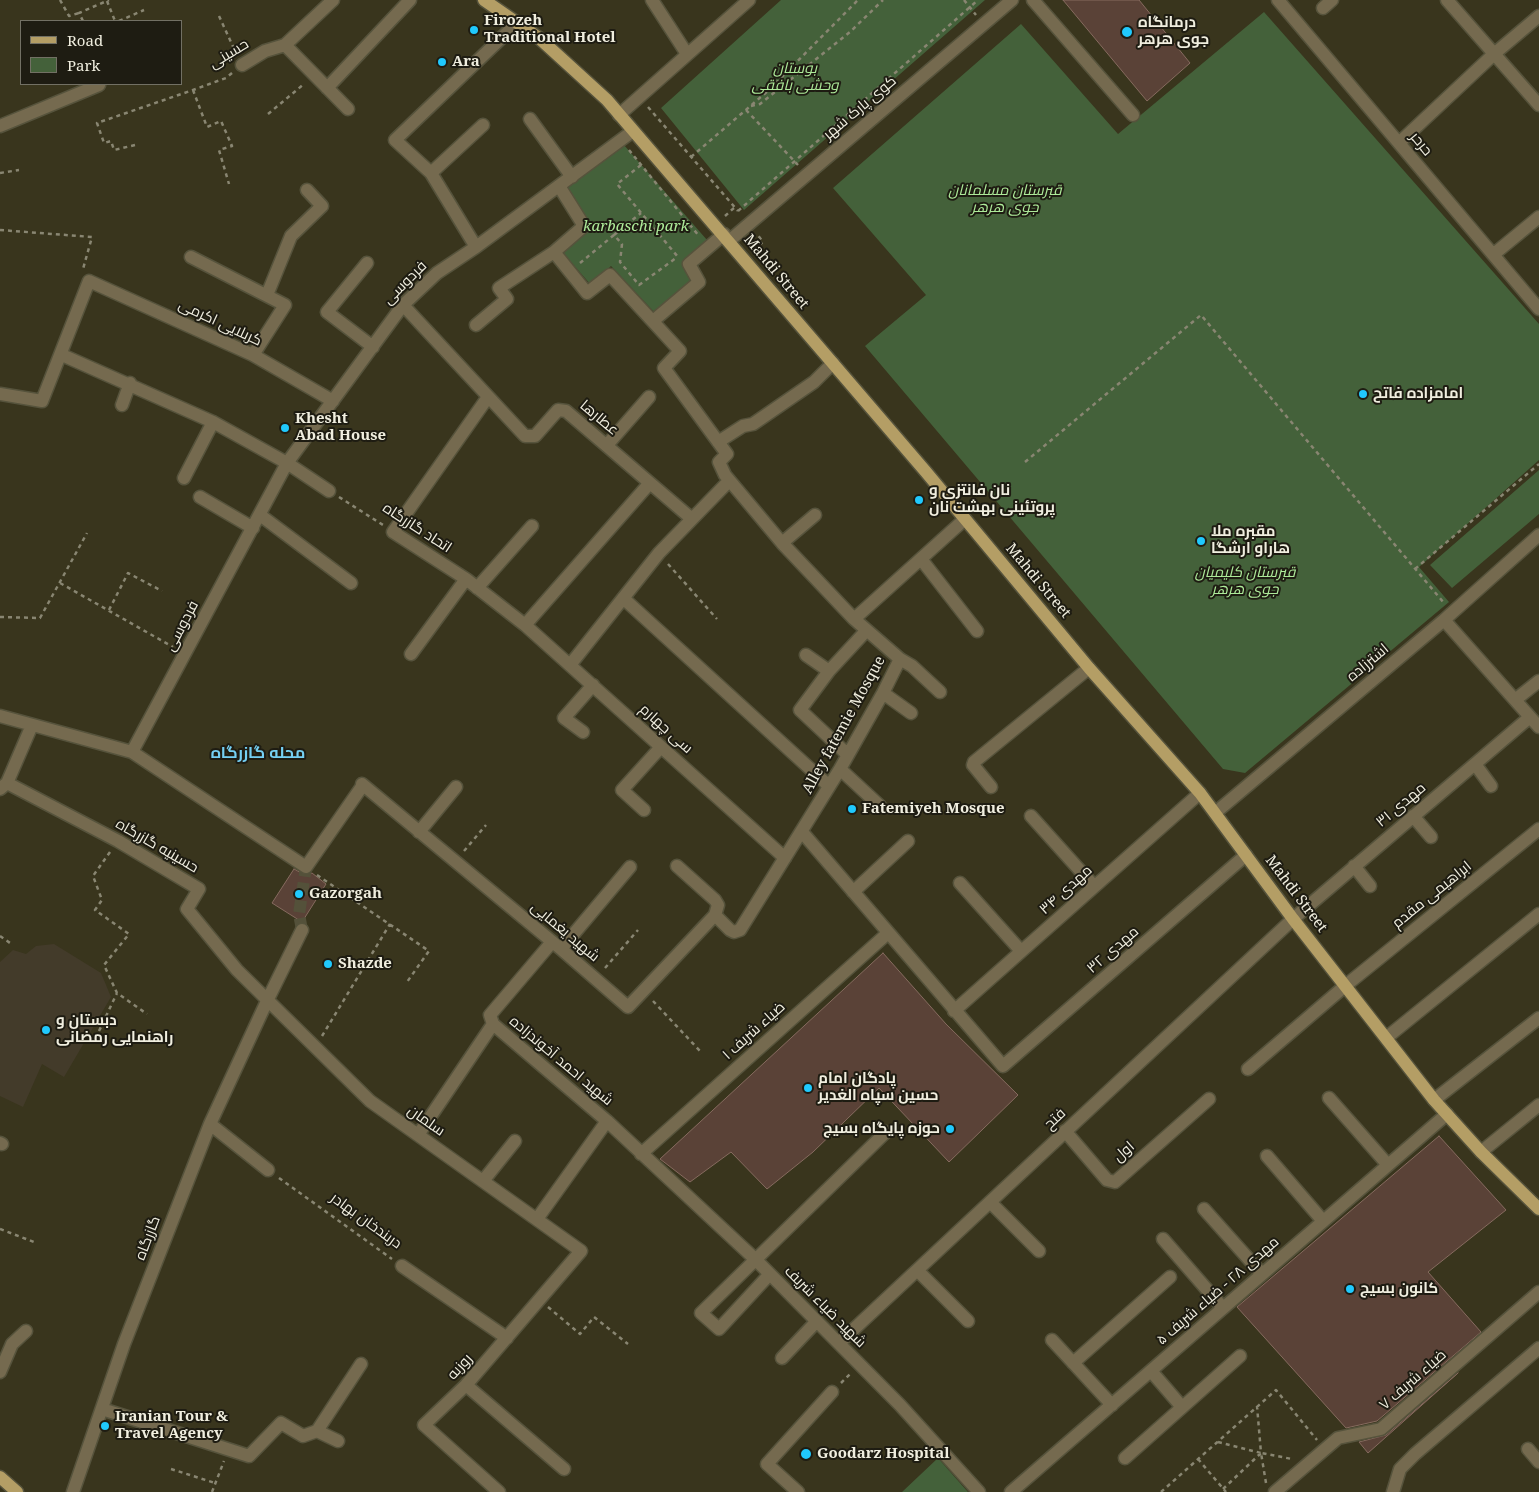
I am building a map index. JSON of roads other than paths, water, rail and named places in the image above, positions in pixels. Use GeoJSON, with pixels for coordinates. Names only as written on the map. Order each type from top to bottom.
{"type":"FeatureCollection","features":[{"type":"Feature","properties":{"kind":"main road","name":"Mahdi Street"},"geometry":{"type":"LineString","coordinates":[[484,0],[539,38],[607,100],[833,363],[1089,668],[1200,793],[1293,919],[1434,1100],[1481,1152],[1539,1210]]}},
{"type":"Feature","properties":{"kind":"main road"},"geometry":{"type":"LineString","coordinates":[[0,1477],[17,1492]]}},
{"type":"Feature","properties":{"kind":"street","name":"حسینی"},"geometry":{"type":"LineString","coordinates":[[242,65],[265,51],[285,45],[333,0]]}},
{"type":"Feature","properties":{"kind":"street"},"geometry":{"type":"LineString","coordinates":[[327,88],[410,0]]}},
{"type":"Feature","properties":{"kind":"street"},"geometry":{"type":"LineString","coordinates":[[652,0],[687,54]]}},
{"type":"Feature","properties":{"kind":"street"},"geometry":{"type":"LineString","coordinates":[[619,114],[749,0]]}},
{"type":"Feature","properties":{"kind":"street","name":"کوی پارک شهر"},"geometry":{"type":"LineString","coordinates":[[654,321],[699,282],[683,261],[726,238],[749,223],[1012,0]]}},
{"type":"Feature","properties":{"kind":"street"},"geometry":{"type":"LineString","coordinates":[[1033,0],[1133,114]]}},
{"type":"Feature","properties":{"kind":"street","name":"حرحر"},"geometry":{"type":"LineString","coordinates":[[1278,0],[1539,309]]}},
{"type":"Feature","properties":{"kind":"street"},"geometry":{"type":"LineString","coordinates":[[1448,0],[1539,104]]}},
{"type":"Feature","properties":{"kind":"street"},"geometry":{"type":"LineString","coordinates":[[1400,143],[1494,54],[1539,16]]}},
{"type":"Feature","properties":{"kind":"street"},"geometry":{"type":"LineString","coordinates":[[476,247],[431,173],[395,140],[517,23]]}},
{"type":"Feature","properties":{"kind":"street"},"geometry":{"type":"LineString","coordinates":[[285,45],[348,109]]}},
{"type":"Feature","properties":{"kind":"street"},"geometry":{"type":"LineString","coordinates":[[0,126],[99,85]]}},
{"type":"Feature","properties":{"kind":"street"},"geometry":{"type":"LineString","coordinates":[[530,120],[572,177]]}},
{"type":"Feature","properties":{"kind":"street"},"geometry":{"type":"LineString","coordinates":[[431,173],[483,125]]}},
{"type":"Feature","properties":{"kind":"street","name":"فردوسی"},"geometry":{"type":"LineString","coordinates":[[132,752],[287,463],[403,305],[437,273],[476,247],[633,131]]}},
{"type":"Feature","properties":{"kind":"street"},"geometry":{"type":"LineString","coordinates":[[476,325],[507,299],[499,288],[554,252],[584,226],[560,186]]}},
{"type":"Feature","properties":{"kind":"street"},"geometry":{"type":"LineString","coordinates":[[267,295],[291,236],[322,206],[308,190]]}},
{"type":"Feature","properties":{"kind":"street"},"geometry":{"type":"LineString","coordinates":[[1494,254],[1539,217]]}},
{"type":"Feature","properties":{"kind":"street"},"geometry":{"type":"LineString","coordinates":[[554,252],[587,293],[610,274],[680,351],[664,368],[727,454],[719,462],[727,478],[692,519],[659,553],[570,665]]}},
{"type":"Feature","properties":{"kind":"street"},"geometry":{"type":"LineString","coordinates":[[191,257],[285,305],[253,355]]}},
{"type":"Feature","properties":{"kind":"street"},"geometry":{"type":"LineString","coordinates":[[367,262],[327,312],[373,347]]}},
{"type":"Feature","properties":{"kind":"street","name":"کربلایی اکرمی"},"geometry":{"type":"LineString","coordinates":[[62,355],[90,282],[253,355],[333,401]]}},
{"type":"Feature","properties":{"kind":"street"},"geometry":{"type":"LineString","coordinates":[[403,305],[488,397]]}},
{"type":"Feature","properties":{"kind":"street"},"geometry":{"type":"LineString","coordinates":[[0,394],[42,401],[62,355],[213,422],[287,463],[329,491]]}},
{"type":"Feature","properties":{"kind":"street"},"geometry":{"type":"LineString","coordinates":[[718,442],[743,426],[754,424],[806,388],[833,363]]}},
{"type":"Feature","properties":{"kind":"street"},"geometry":{"type":"LineString","coordinates":[[122,405],[130,384]]}},
{"type":"Feature","properties":{"kind":"street","name":"عطارها"},"geometry":{"type":"LineString","coordinates":[[488,397],[525,436],[535,436],[558,410],[566,411],[692,519]]}},
{"type":"Feature","properties":{"kind":"street","name":"اتحاد گازرگاه"},"geometry":{"type":"LineString","coordinates":[[488,397],[393,532],[466,579],[526,625]]}},
{"type":"Feature","properties":{"kind":"street"},"geometry":{"type":"LineString","coordinates":[[607,446],[650,397]]}},
{"type":"Feature","properties":{"kind":"street"},"geometry":{"type":"LineString","coordinates":[[184,478],[213,422]]}},
{"type":"Feature","properties":{"kind":"street","name":"Alley fatemie Mosque"},"geometry":{"type":"LineString","coordinates":[[715,916],[734,932],[740,930],[840,769],[900,659],[866,631],[782,544],[727,478]]}},
{"type":"Feature","properties":{"kind":"street"},"geometry":{"type":"LineString","coordinates":[[526,625],[649,484]]}},
{"type":"Feature","properties":{"kind":"street"},"geometry":{"type":"LineString","coordinates":[[200,498],[253,528]]}},
{"type":"Feature","properties":{"kind":"street"},"geometry":{"type":"LineString","coordinates":[[260,515],[351,583]]}},
{"type":"Feature","properties":{"kind":"street"},"geometry":{"type":"LineString","coordinates":[[782,544],[815,515]]}},
{"type":"Feature","properties":{"kind":"street"},"geometry":{"type":"LineString","coordinates":[[854,619],[965,519]]}},
{"type":"Feature","properties":{"kind":"street"},"geometry":{"type":"LineString","coordinates":[[477,588],[532,526]]}},
{"type":"Feature","properties":{"kind":"street","name":"اشترزاده"},"geometry":{"type":"LineString","coordinates":[[1215,813],[1448,617],[1539,535]]}},
{"type":"Feature","properties":{"kind":"street"},"geometry":{"type":"LineString","coordinates":[[920,559],[977,631]]}},
{"type":"Feature","properties":{"kind":"street"},"geometry":{"type":"LineString","coordinates":[[412,654],[466,579]]}},
{"type":"Feature","properties":{"kind":"street"},"geometry":{"type":"LineString","coordinates":[[623,598],[829,786]]}},
{"type":"Feature","properties":{"kind":"street"},"geometry":{"type":"LineString","coordinates":[[1448,617],[1539,727]]}},
{"type":"Feature","properties":{"kind":"street","name":"سی چهارم"},"geometry":{"type":"LineString","coordinates":[[526,625],[785,858]]}},
{"type":"Feature","properties":{"kind":"street"},"geometry":{"type":"LineString","coordinates":[[848,755],[801,712],[801,707],[829,671],[866,631]]}},
{"type":"Feature","properties":{"kind":"street"},"geometry":{"type":"LineString","coordinates":[[806,656],[829,671]]}},
{"type":"Feature","properties":{"kind":"street"},"geometry":{"type":"LineString","coordinates":[[900,659],[912,666],[940,692]]}},
{"type":"Feature","properties":{"kind":"street"},"geometry":{"type":"LineString","coordinates":[[992,787],[973,765],[974,762],[1089,668]]}},
{"type":"Feature","properties":{"kind":"street"},"geometry":{"type":"LineString","coordinates":[[1515,700],[1539,681]]}},
{"type":"Feature","properties":{"kind":"street"},"geometry":{"type":"LineString","coordinates":[[583,732],[564,718],[593,685]]}},
{"type":"Feature","properties":{"kind":"street"},"geometry":{"type":"LineString","coordinates":[[883,693],[911,713]]}},
{"type":"Feature","properties":{"kind":"street"},"geometry":{"type":"LineString","coordinates":[[0,716],[132,752]]}},
{"type":"Feature","properties":{"kind":"street","name":"مهدی ۳۱"},"geometry":{"type":"LineString","coordinates":[[1293,919],[1530,717]]}},
{"type":"Feature","properties":{"kind":"street"},"geometry":{"type":"LineString","coordinates":[[3,786],[32,725]]}},
{"type":"Feature","properties":{"kind":"street"},"geometry":{"type":"LineString","coordinates":[[644,810],[622,790],[661,746]]}},
{"type":"Feature","properties":{"kind":"street","name":"شهید یغمایی"},"geometry":{"type":"LineString","coordinates":[[132,752],[306,867],[362,785],[628,1007],[715,916]]}},
{"type":"Feature","properties":{"kind":"street"},"geometry":{"type":"LineString","coordinates":[[1475,764],[1491,786]]}},
{"type":"Feature","properties":{"kind":"street"},"geometry":{"type":"LineString","coordinates":[[840,769],[880,806]]}},
{"type":"Feature","properties":{"kind":"street","name":"حسینیه گازرگاه"},"geometry":{"type":"LineString","coordinates":[[3,786],[118,841],[199,889],[187,909],[237,970],[267,1001]]}},
{"type":"Feature","properties":{"kind":"street"},"geometry":{"type":"LineString","coordinates":[[419,832],[456,787]]}},
{"type":"Feature","properties":{"kind":"street","name":"مهدی ۳۴"},"geometry":{"type":"LineString","coordinates":[[954,1010],[1200,793]]}},
{"type":"Feature","properties":{"kind":"street"},"geometry":{"type":"LineString","coordinates":[[1031,816],[1094,886]]}},
{"type":"Feature","properties":{"kind":"street"},"geometry":{"type":"LineString","coordinates":[[1414,816],[1431,837]]}},
{"type":"Feature","properties":{"kind":"street","name":"ابراهیمی مقدم"},"geometry":{"type":"LineString","coordinates":[[1248,1069],[1345,986],[1539,829]]}},
{"type":"Feature","properties":{"kind":"street"},"geometry":{"type":"LineString","coordinates":[[802,832],[954,1010]]}},
{"type":"Feature","properties":{"kind":"street"},"geometry":{"type":"LineString","coordinates":[[853,892],[908,841]]}},
{"type":"Feature","properties":{"kind":"street","name":"مهدی ۳۲"},"geometry":{"type":"LineString","coordinates":[[954,1010],[1000,1065],[1005,1066],[1246,855]]}},
{"type":"Feature","properties":{"kind":"street"},"geometry":{"type":"LineString","coordinates":[[678,866],[715,900],[718,905],[715,916]]}},
{"type":"Feature","properties":{"kind":"street"},"geometry":{"type":"LineString","coordinates":[[1354,866],[1370,886]]}},
{"type":"Feature","properties":{"kind":"street"},"geometry":{"type":"LineString","coordinates":[[556,945],[630,867]]}},
{"type":"Feature","properties":{"kind":"street"},"geometry":{"type":"LineString","coordinates":[[960,883],[1021,951]]}},
{"type":"Feature","properties":{"kind":"street"},"geometry":{"type":"LineString","coordinates":[[1386,1038],[1539,914]]}},
{"type":"Feature","properties":{"kind":"street","name":"فتح"},"geometry":{"type":"LineString","coordinates":[[839,1343],[1293,919]]}},
{"type":"Feature","properties":{"kind":"street"},"geometry":{"type":"LineString","coordinates":[[267,1001],[302,930]]}},
{"type":"Feature","properties":{"kind":"street","name":"ضیاء شریف ۱"},"geometry":{"type":"LineString","coordinates":[[640,1154],[888,933]]}},
{"type":"Feature","properties":{"kind":"street","name":"شهید احمد آخوندزاده"},"geometry":{"type":"LineString","coordinates":[[556,945],[490,1015],[493,1024],[607,1121],[640,1154]]}},
{"type":"Feature","properties":{"kind":"street","name":"سلمان"},"geometry":{"type":"LineString","coordinates":[[267,1001],[370,1101],[581,1251]]}},
{"type":"Feature","properties":{"kind":"street","name":"گازرگاه"},"geometry":{"type":"LineString","coordinates":[[73,1492],[124,1344],[210,1124],[267,1001]]}},
{"type":"Feature","properties":{"kind":"street"},"geometry":{"type":"LineString","coordinates":[[1434,1100],[1539,1018]]}},
{"type":"Feature","properties":{"kind":"street"},"geometry":{"type":"LineString","coordinates":[[418,1135],[493,1024]]}},
{"type":"Feature","properties":{"kind":"street"},"geometry":{"type":"LineString","coordinates":[[1329,1098],[1388,1165]]}},
{"type":"Feature","properties":{"kind":"street","name":"اول"},"geometry":{"type":"LineString","coordinates":[[1065,1132],[1107,1180],[1115,1182],[1209,1099]]}},
{"type":"Feature","properties":{"kind":"street"},"geometry":{"type":"LineString","coordinates":[[1481,1152],[1539,1105]]}},
{"type":"Feature","properties":{"kind":"street","name":"مهدی ۲۸ - ضیاء شریف ۵"},"geometry":{"type":"LineString","coordinates":[[1012,1492],[1447,1114]]}},
{"type":"Feature","properties":{"kind":"street"},"geometry":{"type":"LineString","coordinates":[[537,1219],[607,1121]]}},
{"type":"Feature","properties":{"kind":"street"},"geometry":{"type":"LineString","coordinates":[[210,1124],[268,1170]]}},
{"type":"Feature","properties":{"kind":"street"},"geometry":{"type":"LineString","coordinates":[[769,1275],[719,1328],[701,1313],[886,1132]]}},
{"type":"Feature","properties":{"kind":"street"},"geometry":{"type":"LineString","coordinates":[[483,1181],[515,1141]]}},
{"type":"Feature","properties":{"kind":"street","name":"شهید ضیاء شریف"},"geometry":{"type":"LineString","coordinates":[[640,1154],[755,1259],[900,1405],[979,1492]]}},
{"type":"Feature","properties":{"kind":"street"},"geometry":{"type":"LineString","coordinates":[[1267,1156],[1324,1220]]}},
{"type":"Feature","properties":{"kind":"street"},"geometry":{"type":"LineString","coordinates":[[990,1202],[1039,1251]]}},
{"type":"Feature","properties":{"kind":"street"},"geometry":{"type":"LineString","coordinates":[[1204,1209],[1262,1274]]}},
{"type":"Feature","properties":{"kind":"street"},"geometry":{"type":"LineString","coordinates":[[1163,1239],[1223,1308]]}},
{"type":"Feature","properties":{"kind":"street","name":"روزبه"},"geometry":{"type":"LineString","coordinates":[[499,1492],[424,1425],[466,1385],[581,1251]]}},
{"type":"Feature","properties":{"kind":"street","name":"دربندخان بهادر"},"geometry":{"type":"LineString","coordinates":[[402,1266],[507,1338]]}},
{"type":"Feature","properties":{"kind":"street"},"geometry":{"type":"LineString","coordinates":[[917,1270],[968,1321]]}},
{"type":"Feature","properties":{"kind":"street"},"geometry":{"type":"LineString","coordinates":[[1073,1363],[1170,1277]]}},
{"type":"Feature","properties":{"kind":"street","name":"ضیاء شریف ۷"},"geometry":{"type":"LineString","coordinates":[[1275,1492],[1338,1438],[1381,1429],[1539,1292]]}},
{"type":"Feature","properties":{"kind":"street"},"geometry":{"type":"LineString","coordinates":[[782,1358],[816,1321]]}},
{"type":"Feature","properties":{"kind":"street"},"geometry":{"type":"LineString","coordinates":[[0,1372],[5,1365],[12,1344],[26,1331]]}},
{"type":"Feature","properties":{"kind":"street"},"geometry":{"type":"LineString","coordinates":[[1052,1340],[1112,1405]]}},
{"type":"Feature","properties":{"kind":"street"},"geometry":{"type":"LineString","coordinates":[[1393,1492],[1400,1469],[1415,1454],[1539,1348]]}},
{"type":"Feature","properties":{"kind":"street"},"geometry":{"type":"LineString","coordinates":[[1125,1458],[1240,1356]]}},
{"type":"Feature","properties":{"kind":"street"},"geometry":{"type":"LineString","coordinates":[[102,1409],[249,1456],[281,1423],[303,1436],[318,1431],[360,1364]]}},
{"type":"Feature","properties":{"kind":"street"},"geometry":{"type":"LineString","coordinates":[[1151,1371],[1182,1407]]}},
{"type":"Feature","properties":{"kind":"street"},"geometry":{"type":"LineString","coordinates":[[466,1385],[564,1469]]}},
{"type":"Feature","properties":{"kind":"street"},"geometry":{"type":"LineString","coordinates":[[798,1492],[767,1464],[832,1392]]}},
{"type":"Feature","properties":{"kind":"street"},"geometry":{"type":"LineString","coordinates":[[318,1431],[338,1441]]}},
{"type":"Feature","properties":{"kind":"street"},"geometry":{"type":"LineString","coordinates":[[1528,1449],[1539,1462]]}},
{"type":"Feature","properties":{"kind":"tunnel"},"geometry":{"type":"LineString","coordinates":[[302,930],[299,914],[306,867]]}},
{"type":"Feature","properties":{"kind":"place","name":"Firozeh Traditional Hotel"},"geometry":{"type":"Point","coordinates":[474,30]}},
{"type":"Feature","properties":{"kind":"place","name":"درمانگاه جوی هرهر"},"geometry":{"type":"Point","coordinates":[1127,32]}},
{"type":"Feature","properties":{"kind":"place","name":"Ara"},"geometry":{"type":"Point","coordinates":[442,62]}},
{"type":"Feature","properties":{"kind":"place","name":"امامزاده فاتح"},"geometry":{"type":"Point","coordinates":[1363,394]}},
{"type":"Feature","properties":{"kind":"place","name":"Khesht Abad House"},"geometry":{"type":"Point","coordinates":[285,428]}},
{"type":"Feature","properties":{"kind":"place","name":"نان فانتزی و پروتئینی بهشت نان"},"geometry":{"type":"Point","coordinates":[919,500]}},
{"type":"Feature","properties":{"kind":"place","name":"مقبره ملا هاراو ارشگا"},"geometry":{"type":"Point","coordinates":[1201,541]}},
{"type":"Feature","properties":{"kind":"place","name":"Fatemiyeh Mosque"},"geometry":{"type":"Point","coordinates":[852,809]}},
{"type":"Feature","properties":{"kind":"place","name":"Gazorgah"},"geometry":{"type":"Point","coordinates":[299,894]}},
{"type":"Feature","properties":{"kind":"place","name":"Shazde"},"geometry":{"type":"Point","coordinates":[328,964]}},
{"type":"Feature","properties":{"kind":"place","name":"دبستان و راهنمایی رمضانی"},"geometry":{"type":"Point","coordinates":[46,1030]}},
{"type":"Feature","properties":{"kind":"place","name":"پادگان امام حسین سپاه الغدیر"},"geometry":{"type":"Point","coordinates":[808,1088]}},
{"type":"Feature","properties":{"kind":"place","name":"حوزه پایگاه بسیج"},"geometry":{"type":"Point","coordinates":[950,1129]}},
{"type":"Feature","properties":{"kind":"place","name":"کانون بسیج"},"geometry":{"type":"Point","coordinates":[1350,1289]}},
{"type":"Feature","properties":{"kind":"place","name":"Iranian Tour & Travel Agency"},"geometry":{"type":"Point","coordinates":[105,1426]}},
{"type":"Feature","properties":{"kind":"place","name":"Goodarz Hospital"},"geometry":{"type":"Point","coordinates":[806,1454]}},
{"type":"Feature","properties":{"kind":"district","name":"محله گازرگاه"},"geometry":{"type":"Point","coordinates":[258,753]}},
{"type":"Feature","properties":{"kind":"park label","name":"بوستان وحشی بافقی"},"geometry":{"type":"Point","coordinates":[795,78]}},
{"type":"Feature","properties":{"kind":"park label","name":"قبرستان مسلمانان جوی هرهر"},"geometry":{"type":"Point","coordinates":[1005,200]}},
{"type":"Feature","properties":{"kind":"park label","name":"karbaschi park"},"geometry":{"type":"Point","coordinates":[636,227]}},
{"type":"Feature","properties":{"kind":"park label","name":"قبرستان کلیمیان جوی هرهر"},"geometry":{"type":"Point","coordinates":[1245,582]}}]}
